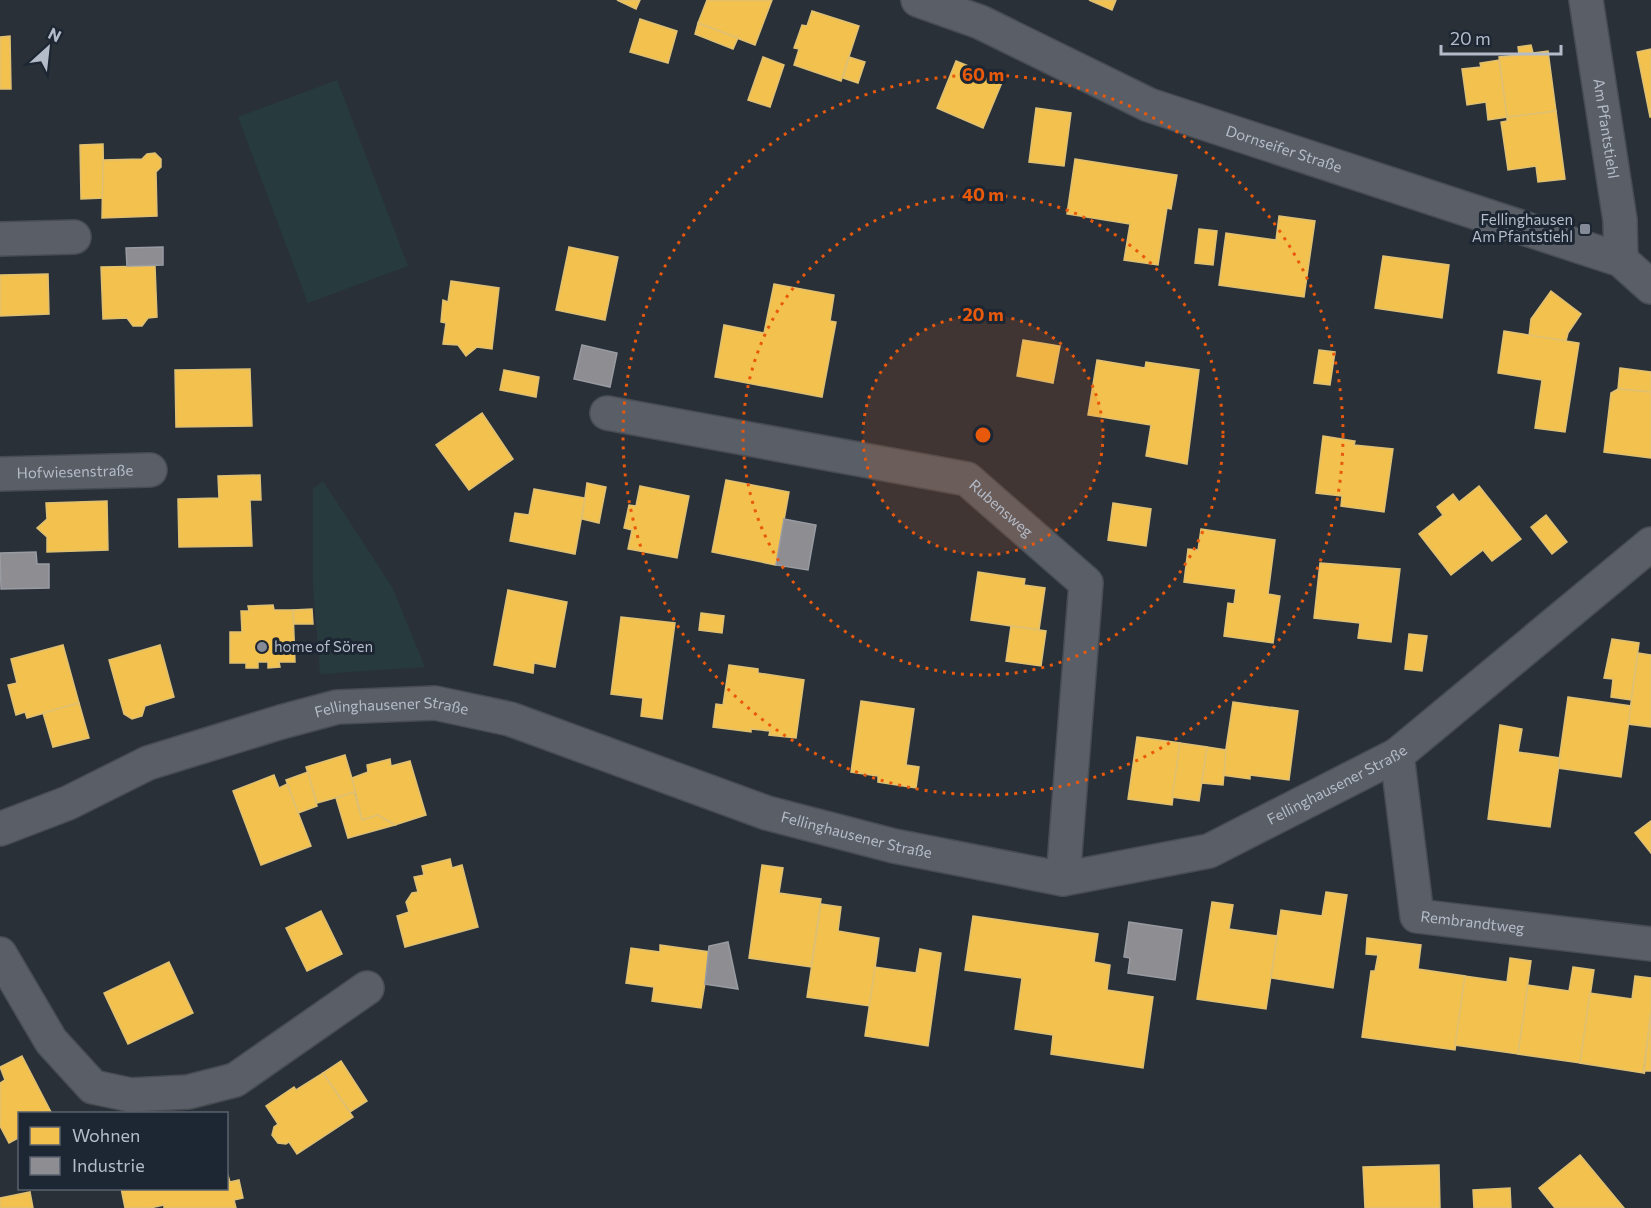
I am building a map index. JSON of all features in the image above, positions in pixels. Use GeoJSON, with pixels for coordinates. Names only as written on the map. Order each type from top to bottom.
{"type":"FeatureCollection","features":[{"type":"Feature","properties":{"kind":"street","name":"Dornseifer Straße"},"geometry":{"type":"LineString","coordinates":[[918,0],[978,11],[1149,105],[1621,260],[1651,287]]}},
{"type":"Feature","properties":{"kind":"street","name":"Am Pfantstiehl"},"geometry":{"type":"LineString","coordinates":[[1586,0],[1620,220],[1621,260]]}},
{"type":"Feature","properties":{"kind":"street"},"geometry":{"type":"LineString","coordinates":[[0,239],[74,237]]}},
{"type":"Feature","properties":{"kind":"street","name":"Rubensweg"},"geometry":{"type":"LineString","coordinates":[[607,413],[968,479],[1086,584],[1063,879]]}},
{"type":"Feature","properties":{"kind":"street","name":"Hofwiesenstraße"},"geometry":{"type":"LineString","coordinates":[[0,474],[150,470]]}},
{"type":"Feature","properties":{"kind":"street","name":"Fellinghausener Straße"},"geometry":{"type":"LineString","coordinates":[[0,829],[68,803],[148,763],[281,722],[337,706],[435,703],[510,719],[767,813],[894,846],[1063,879],[1209,851],[1397,754],[1651,544]]}},
{"type":"Feature","properties":{"kind":"street","name":"Rembrandtweg"},"geometry":{"type":"LineString","coordinates":[[1397,754],[1417,916],[1651,944]]}},
{"type":"Feature","properties":{"kind":"street"},"geometry":{"type":"LineString","coordinates":[[0,954],[51,1041],[93,1087],[131,1095],[188,1092],[235,1080],[367,988]]}},
{"type":"Feature","properties":{"kind":"green space"},"geometry":{"type":"Polygon","coordinates":[[[337,80],[408,266],[308,303],[238,117],[337,80]]]}},
{"type":"Feature","properties":{"kind":"green space"},"geometry":{"type":"Polygon","coordinates":[[[323,481],[392,587],[425,667],[320,674],[313,586],[313,489],[323,481]]]}},
{"type":"Feature","properties":{"kind":"building: Wohnen"},"geometry":{"type":"Polygon","coordinates":[[[617,0],[640,0],[636,9],[617,0]]]}},
{"type":"Feature","properties":{"kind":"building: Wohnen"},"geometry":{"type":"Polygon","coordinates":[[[707,0],[772,0],[755,45],[698,23],[707,0]]]}},
{"type":"Feature","properties":{"kind":"building: Wohnen"},"geometry":{"type":"Polygon","coordinates":[[[1089,0],[1116,0],[1112,10],[1089,0]]]}},
{"type":"Feature","properties":{"kind":"building: Wohnen"},"geometry":{"type":"Polygon","coordinates":[[[812,11],[859,26],[841,81],[794,65],[799,49],[794,48],[802,25],[807,26],[812,11]]]}},
{"type":"Feature","properties":{"kind":"building: Wohnen"},"geometry":{"type":"Polygon","coordinates":[[[640,19],[677,31],[668,63],[630,52],[640,19]]]}},
{"type":"Feature","properties":{"kind":"building: Wohnen"},"geometry":{"type":"Polygon","coordinates":[[[698,23],[738,38],[733,49],[695,34],[698,23]]]}},
{"type":"Feature","properties":{"kind":"building: Wohnen"},"geometry":{"type":"Polygon","coordinates":[[[10,36],[11,89],[0,89],[0,37],[10,36]]]}},
{"type":"Feature","properties":{"kind":"building: Wohnen"},"geometry":{"type":"Polygon","coordinates":[[[1531,45],[1533,53],[1548,51],[1556,111],[1507,117],[1499,57],[1519,55],[1518,47],[1531,45]]]}},
{"type":"Feature","properties":{"kind":"building: Wohnen"},"geometry":{"type":"Polygon","coordinates":[[[1651,49],[1651,117],[1650,117],[1637,52],[1651,49]]]}},
{"type":"Feature","properties":{"kind":"building: Wohnen"},"geometry":{"type":"Polygon","coordinates":[[[763,57],[784,65],[770,107],[748,100],[763,57]]]}},
{"type":"Feature","properties":{"kind":"building: Wohnen"},"geometry":{"type":"Polygon","coordinates":[[[849,57],[865,62],[858,83],[843,78],[849,57]]]}},
{"type":"Feature","properties":{"kind":"building: Wohnen"},"geometry":{"type":"Polygon","coordinates":[[[1499,60],[1507,117],[1488,120],[1486,102],[1467,105],[1462,69],[1481,67],[1480,63],[1499,60]]]}},
{"type":"Feature","properties":{"kind":"building: Wohnen"},"geometry":{"type":"Polygon","coordinates":[[[956,61],[1003,80],[983,128],[937,108],[956,61]]]}},
{"type":"Feature","properties":{"kind":"building: Wohnen"},"geometry":{"type":"Polygon","coordinates":[[[1036,108],[1071,113],[1064,166],[1029,162],[1036,108]]]}},
{"type":"Feature","properties":{"kind":"building: Wohnen"},"geometry":{"type":"Polygon","coordinates":[[[1556,111],[1565,179],[1538,182],[1536,166],[1508,170],[1501,122],[1507,121],[1507,117],[1556,111]]]}},
{"type":"Feature","properties":{"kind":"building: Wohnen"},"geometry":{"type":"Polygon","coordinates":[[[103,144],[104,198],[81,199],[80,145],[103,144]]]}},
{"type":"Feature","properties":{"kind":"building: Wohnen"},"geometry":{"type":"Polygon","coordinates":[[[155,153],[161,159],[161,167],[156,172],[157,216],[102,218],[103,160],[142,159],[147,154],[155,153]]]}},
{"type":"Feature","properties":{"kind":"building: Wohnen"},"geometry":{"type":"Polygon","coordinates":[[[1075,159],[1177,175],[1171,209],[1167,208],[1158,265],[1124,260],[1130,224],[1067,214],[1075,159]]]}},
{"type":"Feature","properties":{"kind":"building: Wohnen"},"geometry":{"type":"Polygon","coordinates":[[[1279,216],[1315,221],[1304,297],[1219,285],[1226,233],[1276,240],[1279,216]]]}},
{"type":"Feature","properties":{"kind":"building: Wohnen"},"geometry":{"type":"Polygon","coordinates":[[[1199,229],[1217,231],[1213,265],[1195,263],[1199,229]]]}},
{"type":"Feature","properties":{"kind":"building: Wohnen"},"geometry":{"type":"Polygon","coordinates":[[[569,247],[618,257],[605,320],[556,310],[569,247]]]}},
{"type":"Feature","properties":{"kind":"building: Wohnen"},"geometry":{"type":"Polygon","coordinates":[[[1383,256],[1449,265],[1442,318],[1375,308],[1383,256]]]}},
{"type":"Feature","properties":{"kind":"building: Wohnen"},"geometry":{"type":"Polygon","coordinates":[[[155,266],[157,317],[148,318],[142,326],[133,326],[127,318],[103,319],[101,267],[155,266]]]}},
{"type":"Feature","properties":{"kind":"building: Wohnen"},"geometry":{"type":"Polygon","coordinates":[[[48,274],[49,314],[0,316],[0,275],[48,274]]]}},
{"type":"Feature","properties":{"kind":"building: Wohnen"},"geometry":{"type":"Polygon","coordinates":[[[451,281],[499,288],[492,349],[477,347],[466,356],[458,345],[443,344],[446,323],[441,322],[443,300],[448,302],[451,281]]]}},
{"type":"Feature","properties":{"kind":"building: Wohnen"},"geometry":{"type":"Polygon","coordinates":[[[774,284],[834,295],[830,321],[836,322],[822,397],[715,377],[724,325],[764,333],[774,284]]]}},
{"type":"Feature","properties":{"kind":"building: Wohnen"},"geometry":{"type":"Polygon","coordinates":[[[1551,291],[1581,314],[1568,333],[1566,341],[1529,336],[1531,319],[1551,291]]]}},
{"type":"Feature","properties":{"kind":"building: Wohnen"},"geometry":{"type":"Polygon","coordinates":[[[1504,331],[1579,343],[1565,432],[1535,428],[1542,380],[1498,373],[1504,331]]]}},
{"type":"Feature","properties":{"kind":"building: Wohnen"},"geometry":{"type":"Polygon","coordinates":[[[1023,340],[1060,346],[1053,383],[1017,376],[1023,340]]]}},
{"type":"Feature","properties":{"kind":"building: Wohnen"},"geometry":{"type":"Polygon","coordinates":[[[1319,350],[1335,352],[1330,385],[1314,383],[1319,350]]]}},
{"type":"Feature","properties":{"kind":"building: Wohnen"},"geometry":{"type":"Polygon","coordinates":[[[1097,360],[1145,368],[1146,362],[1199,370],[1187,464],[1146,456],[1151,425],[1088,415],[1097,360]]]}},
{"type":"Feature","properties":{"kind":"building: Wohnen"},"geometry":{"type":"Polygon","coordinates":[[[1620,368],[1651,372],[1651,392],[1618,389],[1620,368]]]}},
{"type":"Feature","properties":{"kind":"building: Wohnen"},"geometry":{"type":"Polygon","coordinates":[[[250,369],[252,426],[176,427],[175,370],[250,369]]]}},
{"type":"Feature","properties":{"kind":"building: Wohnen"},"geometry":{"type":"Polygon","coordinates":[[[504,370],[539,377],[536,397],[500,390],[504,370]]]}},
{"type":"Feature","properties":{"kind":"building: Wohnen"},"geometry":{"type":"Polygon","coordinates":[[[1618,389],[1651,392],[1651,458],[1604,452],[1611,393],[1618,389]]]}},
{"type":"Feature","properties":{"kind":"building: Wohnen"},"geometry":{"type":"Polygon","coordinates":[[[482,413],[513,459],[469,490],[436,445],[482,413]]]}},
{"type":"Feature","properties":{"kind":"building: Wohnen"},"geometry":{"type":"Polygon","coordinates":[[[1323,436],[1355,441],[1354,445],[1393,449],[1384,512],[1341,506],[1342,496],[1316,493],[1323,436]]]}},
{"type":"Feature","properties":{"kind":"building: Wohnen"},"geometry":{"type":"Polygon","coordinates":[[[260,475],[261,500],[250,500],[252,546],[179,547],[178,499],[219,498],[218,476],[260,475]]]}},
{"type":"Feature","properties":{"kind":"building: Wohnen"},"geometry":{"type":"Polygon","coordinates":[[[726,480],[789,492],[776,565],[712,552],[726,480]]]}},
{"type":"Feature","properties":{"kind":"building: Wohnen"},"geometry":{"type":"Polygon","coordinates":[[[587,483],[606,487],[599,523],[582,519],[587,483]]]}},
{"type":"Feature","properties":{"kind":"building: Wohnen"},"geometry":{"type":"Polygon","coordinates":[[[640,486],[689,496],[677,558],[628,549],[632,530],[624,528],[629,505],[636,506],[640,486]]]}},
{"type":"Feature","properties":{"kind":"building: Wohnen"},"geometry":{"type":"Polygon","coordinates":[[[1479,486],[1521,539],[1492,561],[1483,550],[1451,575],[1419,534],[1443,515],[1437,507],[1453,494],[1459,502],[1479,486]]]}},
{"type":"Feature","properties":{"kind":"building: Wohnen"},"geometry":{"type":"Polygon","coordinates":[[[534,489],[585,498],[575,554],[510,541],[515,513],[529,515],[534,489]]]}},
{"type":"Feature","properties":{"kind":"building: Wohnen"},"geometry":{"type":"Polygon","coordinates":[[[107,501],[108,550],[47,552],[47,537],[37,528],[47,519],[46,503],[107,501]]]}},
{"type":"Feature","properties":{"kind":"building: Wohnen"},"geometry":{"type":"Polygon","coordinates":[[[1113,503],[1151,509],[1146,546],[1108,540],[1113,503]]]}},
{"type":"Feature","properties":{"kind":"building: Wohnen"},"geometry":{"type":"Polygon","coordinates":[[[1546,515],[1567,542],[1552,554],[1531,527],[1546,515]]]}},
{"type":"Feature","properties":{"kind":"building: Wohnen"},"geometry":{"type":"Polygon","coordinates":[[[1201,529],[1275,540],[1268,594],[1280,596],[1273,643],[1224,636],[1228,603],[1234,604],[1236,589],[1184,582],[1188,549],[1198,550],[1201,529]]]}},
{"type":"Feature","properties":{"kind":"building: Wohnen"},"geometry":{"type":"Polygon","coordinates":[[[1320,563],[1400,569],[1391,642],[1358,638],[1360,623],[1314,618],[1320,563]]]}},
{"type":"Feature","properties":{"kind":"building: Wohnen"},"geometry":{"type":"Polygon","coordinates":[[[978,572],[1025,579],[1024,585],[1045,588],[1039,630],[971,620],[978,572]]]}},
{"type":"Feature","properties":{"kind":"building: Wohnen"},"geometry":{"type":"Polygon","coordinates":[[[508,590],[567,602],[555,667],[534,663],[533,673],[494,665],[508,590]]]}},
{"type":"Feature","properties":{"kind":"building: Wohnen","name":"home of Sören"},"geometry":{"type":"Polygon","coordinates":[[[273,605],[274,610],[293,610],[295,662],[279,662],[280,667],[268,668],[268,662],[258,662],[258,668],[246,668],[246,663],[230,663],[230,632],[242,632],[241,611],[249,611],[248,606],[273,605]]]}},
{"type":"Feature","properties":{"kind":"building: Wohnen"},"geometry":{"type":"Polygon","coordinates":[[[312,609],[313,624],[294,624],[293,610],[312,609]]]}},
{"type":"Feature","properties":{"kind":"building: Wohnen"},"geometry":{"type":"Polygon","coordinates":[[[701,613],[724,616],[722,633],[699,630],[701,613]]]}},
{"type":"Feature","properties":{"kind":"building: Wohnen"},"geometry":{"type":"Polygon","coordinates":[[[621,617],[675,623],[662,719],[641,716],[643,698],[611,694],[621,617]]]}},
{"type":"Feature","properties":{"kind":"building: Wohnen"},"geometry":{"type":"Polygon","coordinates":[[[1011,626],[1046,631],[1041,666],[1006,661],[1011,626]]]}},
{"type":"Feature","properties":{"kind":"building: Wohnen"},"geometry":{"type":"Polygon","coordinates":[[[1409,634],[1427,636],[1422,671],[1405,669],[1409,634]]]}},
{"type":"Feature","properties":{"kind":"building: Wohnen"},"geometry":{"type":"Polygon","coordinates":[[[1612,639],[1639,643],[1631,700],[1611,697],[1613,679],[1604,678],[1612,639]]]}},
{"type":"Feature","properties":{"kind":"building: Wohnen"},"geometry":{"type":"Polygon","coordinates":[[[63,645],[79,703],[27,718],[25,712],[16,715],[8,685],[17,683],[11,659],[63,645]]]}},
{"type":"Feature","properties":{"kind":"building: Wohnen"},"geometry":{"type":"Polygon","coordinates":[[[160,645],[174,697],[145,706],[142,716],[132,719],[124,714],[109,660],[160,645]]]}},
{"type":"Feature","properties":{"kind":"building: Wohnen"},"geometry":{"type":"Polygon","coordinates":[[[1638,653],[1651,655],[1651,727],[1628,724],[1638,653]]]}},
{"type":"Feature","properties":{"kind":"building: Wohnen"},"geometry":{"type":"Polygon","coordinates":[[[729,665],[758,669],[758,673],[804,680],[796,738],[769,735],[770,731],[751,729],[751,732],[713,727],[716,704],[723,705],[729,665]]]}},
{"type":"Feature","properties":{"kind":"building: Wohnen"},"geometry":{"type":"Polygon","coordinates":[[[1568,697],[1631,706],[1621,777],[1558,768],[1568,697]]]}},
{"type":"Feature","properties":{"kind":"building: Wohnen"},"geometry":{"type":"Polygon","coordinates":[[[861,701],[914,709],[906,765],[919,767],[916,788],[878,782],[878,776],[851,772],[861,701]]]}},
{"type":"Feature","properties":{"kind":"building: Wohnen"},"geometry":{"type":"Polygon","coordinates":[[[1233,702],[1298,711],[1289,780],[1250,775],[1250,779],[1222,775],[1233,702]]]}},
{"type":"Feature","properties":{"kind":"building: Wohnen"},"geometry":{"type":"Polygon","coordinates":[[[79,703],[89,738],[53,747],[43,713],[79,703]]]}},
{"type":"Feature","properties":{"kind":"building: Wohnen"},"geometry":{"type":"Polygon","coordinates":[[[1500,725],[1522,729],[1518,752],[1560,758],[1550,827],[1488,819],[1500,725]]]}},
{"type":"Feature","properties":{"kind":"building: Wohnen"},"geometry":{"type":"Polygon","coordinates":[[[1137,737],[1180,743],[1172,805],[1128,799],[1137,737]]]}},
{"type":"Feature","properties":{"kind":"building: Wohnen"},"geometry":{"type":"Polygon","coordinates":[[[1180,743],[1207,747],[1199,801],[1172,797],[1180,743]]]}},
{"type":"Feature","properties":{"kind":"building: Wohnen"},"geometry":{"type":"Polygon","coordinates":[[[1207,747],[1226,750],[1223,785],[1202,783],[1207,747]]]}},
{"type":"Feature","properties":{"kind":"building: Wohnen"},"geometry":{"type":"Polygon","coordinates":[[[345,755],[356,792],[317,803],[306,767],[345,755]]]}},
{"type":"Feature","properties":{"kind":"building: Wohnen"},"geometry":{"type":"Polygon","coordinates":[[[390,759],[391,766],[410,761],[426,815],[395,825],[378,815],[362,820],[352,778],[368,772],[367,765],[390,759]]]}},
{"type":"Feature","properties":{"kind":"building: Wohnen"},"geometry":{"type":"Polygon","coordinates":[[[308,772],[317,806],[298,813],[286,780],[308,772]]]}},
{"type":"Feature","properties":{"kind":"building: Wohnen"},"geometry":{"type":"Polygon","coordinates":[[[274,775],[279,788],[287,784],[311,846],[261,865],[233,791],[274,775]]]}},
{"type":"Feature","properties":{"kind":"building: Wohnen"},"geometry":{"type":"Polygon","coordinates":[[[354,792],[362,820],[378,815],[395,825],[348,838],[336,798],[354,792]]]}},
{"type":"Feature","properties":{"kind":"building: Wohnen"},"geometry":{"type":"Polygon","coordinates":[[[1651,821],[1651,853],[1635,833],[1651,821]]]}},
{"type":"Feature","properties":{"kind":"building: Wohnen"},"geometry":{"type":"Polygon","coordinates":[[[450,859],[452,868],[462,865],[478,927],[405,947],[397,916],[409,912],[406,902],[412,893],[418,892],[414,877],[424,875],[422,866],[450,859]]]}},
{"type":"Feature","properties":{"kind":"building: Wohnen"},"geometry":{"type":"Polygon","coordinates":[[[762,865],[783,868],[779,893],[821,899],[811,967],[749,958],[762,865]]]}},
{"type":"Feature","properties":{"kind":"building: Wohnen"},"geometry":{"type":"Polygon","coordinates":[[[1326,892],[1347,895],[1333,988],[1271,978],[1281,910],[1322,916],[1326,892]]]}},
{"type":"Feature","properties":{"kind":"building: Wohnen"},"geometry":{"type":"Polygon","coordinates":[[[1212,902],[1233,905],[1229,929],[1277,936],[1266,1009],[1197,999],[1212,902]]]}},
{"type":"Feature","properties":{"kind":"building: Wohnen"},"geometry":{"type":"Polygon","coordinates":[[[821,904],[841,907],[838,931],[879,938],[870,1006],[807,997],[821,904]]]}},
{"type":"Feature","properties":{"kind":"building: Wohnen"},"geometry":{"type":"Polygon","coordinates":[[[321,911],[342,954],[307,971],[286,928],[321,911]]]}},
{"type":"Feature","properties":{"kind":"building: Wohnen"},"geometry":{"type":"Polygon","coordinates":[[[973,916],[1098,934],[1094,962],[1110,965],[1107,990],[1153,997],[1143,1068],[1051,1054],[1053,1035],[1015,1029],[1022,978],[965,970],[973,916]]]}},
{"type":"Feature","properties":{"kind":"building: Wohnen"},"geometry":{"type":"Polygon","coordinates":[[[1367,938],[1421,945],[1418,969],[1465,976],[1455,1050],[1362,1037],[1371,971],[1375,971],[1378,955],[1366,954],[1367,938]]]}},
{"type":"Feature","properties":{"kind":"building: Wohnen"},"geometry":{"type":"Polygon","coordinates":[[[660,945],[710,952],[701,1008],[652,1001],[654,987],[626,983],[631,948],[660,952],[660,945]]]}},
{"type":"Feature","properties":{"kind":"building: Wohnen"},"geometry":{"type":"Polygon","coordinates":[[[920,949],[941,953],[928,1046],[865,1036],[875,967],[916,973],[920,949]]]}},
{"type":"Feature","properties":{"kind":"building: Wohnen"},"geometry":{"type":"Polygon","coordinates":[[[1510,958],[1531,961],[1518,1054],[1455,1045],[1465,976],[1507,982],[1510,958]]]}},
{"type":"Feature","properties":{"kind":"building: Wohnen"},"geometry":{"type":"Polygon","coordinates":[[[169,962],[193,1013],[128,1044],[104,993],[169,962]]]}},
{"type":"Feature","properties":{"kind":"building: Wohnen"},"geometry":{"type":"Polygon","coordinates":[[[1573,967],[1594,970],[1580,1063],[1518,1054],[1528,985],[1569,991],[1573,967]]]}},
{"type":"Feature","properties":{"kind":"building: Wohnen"},"geometry":{"type":"Polygon","coordinates":[[[1635,976],[1651,978],[1651,1011],[1643,1073],[1580,1063],[1590,993],[1632,999],[1635,976]]]}},
{"type":"Feature","properties":{"kind":"building: Wohnen"},"geometry":{"type":"Polygon","coordinates":[[[1651,1011],[1651,1071],[1645,1071],[1644,1074],[1651,1011]]]}},
{"type":"Feature","properties":{"kind":"building: Wohnen"},"geometry":{"type":"Polygon","coordinates":[[[22,1056],[51,1112],[18,1112],[18,1138],[9,1143],[0,1126],[0,1083],[5,1080],[0,1067],[22,1056]]]}},
{"type":"Feature","properties":{"kind":"building: Wohnen"},"geometry":{"type":"Polygon","coordinates":[[[341,1061],[367,1101],[350,1112],[323,1073],[341,1061]]]}},
{"type":"Feature","properties":{"kind":"building: Wohnen"},"geometry":{"type":"Polygon","coordinates":[[[323,1073],[353,1117],[297,1154],[289,1142],[278,1143],[272,1135],[274,1127],[278,1124],[266,1106],[294,1087],[296,1090],[323,1073]]]}},
{"type":"Feature","properties":{"kind":"building: Wohnen"},"geometry":{"type":"Polygon","coordinates":[[[1580,1155],[1624,1208],[1555,1208],[1539,1188],[1580,1155]]]}},
{"type":"Feature","properties":{"kind":"building: Wohnen"},"geometry":{"type":"Polygon","coordinates":[[[1439,1165],[1440,1208],[1365,1208],[1363,1167],[1439,1165]]]}},
{"type":"Feature","properties":{"kind":"building: Wohnen"},"geometry":{"type":"Polygon","coordinates":[[[228,1176],[230,1182],[239,1180],[243,1198],[234,1200],[236,1208],[164,1208],[164,1205],[150,1208],[125,1208],[121,1190],[228,1190],[228,1176]]]}},
{"type":"Feature","properties":{"kind":"building: Wohnen"},"geometry":{"type":"Polygon","coordinates":[[[1510,1188],[1511,1208],[1474,1208],[1473,1190],[1510,1188]]]}},
{"type":"Feature","properties":{"kind":"building: Wohnen"},"geometry":{"type":"Polygon","coordinates":[[[30,1192],[33,1208],[0,1208],[0,1198],[30,1192]]]}},
{"type":"Feature","properties":{"kind":"building: Industrie"},"geometry":{"type":"Polygon","coordinates":[[[163,247],[163,265],[127,266],[126,248],[163,247]]]}},
{"type":"Feature","properties":{"kind":"building: Industrie"},"geometry":{"type":"Polygon","coordinates":[[[582,345],[617,353],[610,387],[574,379],[582,345]]]}},
{"type":"Feature","properties":{"kind":"building: Industrie"},"geometry":{"type":"Polygon","coordinates":[[[784,519],[816,525],[808,570],[776,565],[784,519]]]}},
{"type":"Feature","properties":{"kind":"building: Industrie"},"geometry":{"type":"Polygon","coordinates":[[[36,552],[37,564],[49,564],[49,588],[1,589],[0,553],[36,552]]]}},
{"type":"Feature","properties":{"kind":"building: Industrie"},"geometry":{"type":"Polygon","coordinates":[[[1129,922],[1182,930],[1175,980],[1128,973],[1130,958],[1124,957],[1129,922]]]}},
{"type":"Feature","properties":{"kind":"building: Industrie"},"geometry":{"type":"Polygon","coordinates":[[[728,942],[738,989],[705,984],[709,946],[728,942]]]}},
{"type":"Feature","properties":{"kind":"place","name":"Fellinghausen Am Pfantstiehl"},"geometry":{"type":"Point","coordinates":[1585,229]}},
{"type":"Feature","properties":{"kind":"place","name":"home of Sören"},"geometry":{"type":"Point","coordinates":[262,647]}}]}
